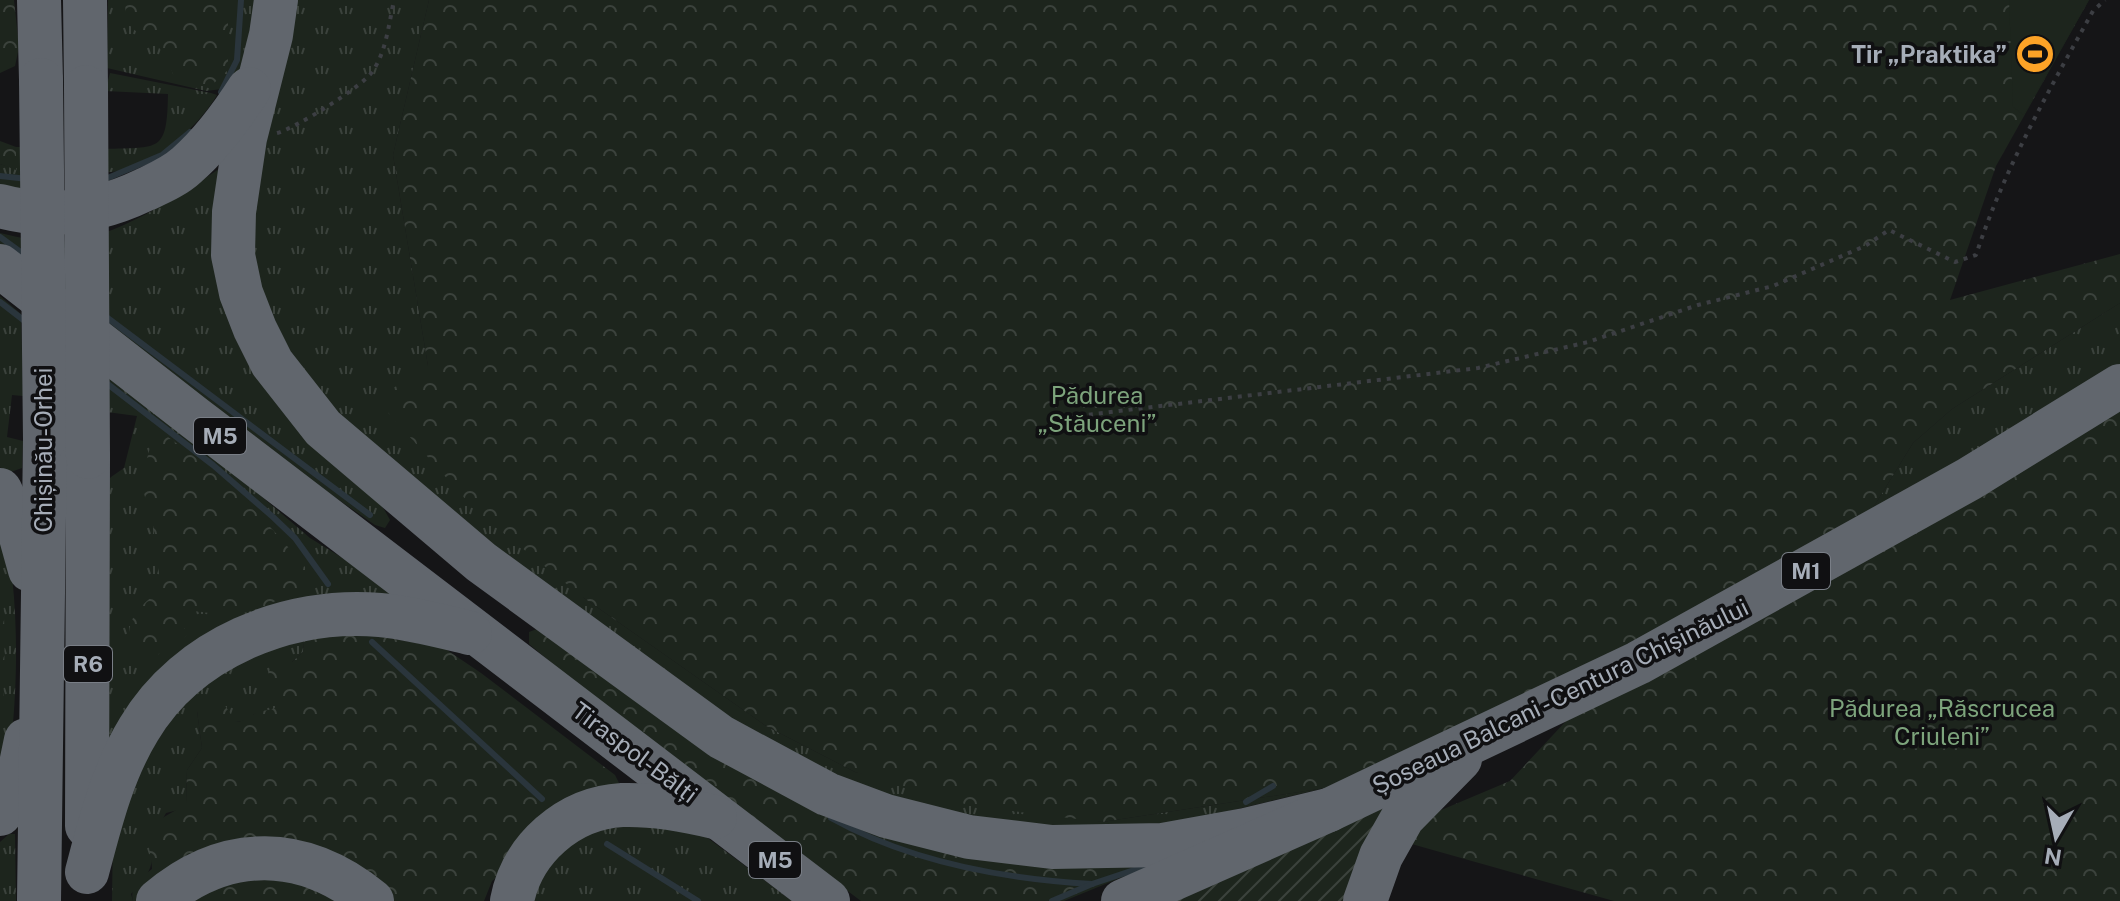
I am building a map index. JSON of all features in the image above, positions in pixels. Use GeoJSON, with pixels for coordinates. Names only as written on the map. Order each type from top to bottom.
{"type":"FeatureCollection","features":[{"type":"Feature","properties":{"kind":"highway","name":"Chișinău-Orhei"},"geometry":{"type":"LineString","coordinates":[[85,0],[87,886]]}},
{"type":"Feature","properties":{"kind":"highway"},"geometry":{"type":"LineString","coordinates":[[276,0],[271,35],[245,138],[234,212],[233,255],[241,293],[272,363],[323,428],[481,562],[721,737],[827,794],[886,816],[969,837],[1068,846],[1163,845],[1246,830],[1329,810]]}},
{"type":"Feature","properties":{"kind":"highway","name":"Chișinău-Orhei"},"geometry":{"type":"LineString","coordinates":[[38,2],[45,439],[39,901]]}},
{"type":"Feature","properties":{"kind":"highway"},"geometry":{"type":"LineString","coordinates":[[0,206],[62,214],[98,208],[172,177],[209,144],[259,73]]}},
{"type":"Feature","properties":{"kind":"highway","name":"M5"},"geometry":{"type":"LineString","coordinates":[[0,266],[441,605]]}},
{"type":"Feature","properties":{"kind":"highway","name":"Șoseaua Balcani - Centura Chișinăului"},"geometry":{"type":"LineString","coordinates":[[1329,810],[1638,663],[1715,622],[1969,479],[2120,386]]}},
{"type":"Feature","properties":{"kind":"highway"},"geometry":{"type":"LineString","coordinates":[[0,490],[19,530],[42,615]]}},
{"type":"Feature","properties":{"kind":"highway"},"geometry":{"type":"LineString","coordinates":[[441,605],[481,562]]}},
{"type":"Feature","properties":{"kind":"highway","name":"Tiraspol-Bălți"},"geometry":{"type":"LineString","coordinates":[[441,605],[828,901]]}},
{"type":"Feature","properties":{"kind":"highway"},"geometry":{"type":"LineString","coordinates":[[87,886],[106,804],[121,763],[139,729],[161,696],[213,655],[246,637],[276,626],[314,617],[347,614],[419,621],[482,635]]}},
{"type":"Feature","properties":{"kind":"highway"},"geometry":{"type":"LineString","coordinates":[[0,814],[20,769],[41,667]]}},
{"type":"Feature","properties":{"kind":"highway"},"geometry":{"type":"LineString","coordinates":[[1365,901],[1381,856],[1403,817],[1482,738]]}},
{"type":"Feature","properties":{"kind":"highway"},"geometry":{"type":"LineString","coordinates":[[512,901],[523,867],[540,843],[562,826],[590,812],[622,805],[641,806],[722,819]]}},
{"type":"Feature","properties":{"kind":"highway","name":"M1"},"geometry":{"type":"LineString","coordinates":[[1140,897],[1329,810]]}},
{"type":"Feature","properties":{"kind":"highway"},"geometry":{"type":"LineString","coordinates":[[158,901],[178,884],[210,868],[237,859],[261,857],[286,859],[330,873],[356,887],[372,901]]}},
{"type":"Feature","properties":{"kind":"path"},"geometry":{"type":"LineString","coordinates":[[245,138],[281,133],[330,104],[372,73],[383,48],[394,0]]}},
{"type":"Feature","properties":{"kind":"path"},"geometry":{"type":"LineString","coordinates":[[1069,417],[1478,368],[1588,342],[1698,305],[1773,286],[1865,246],[1889,230],[1955,262],[1976,255],[1988,220],[2037,112],[2093,11],[2105,0]]}},
{"type":"Feature","properties":{"kind":"green space"},"geometry":{"type":"Polygon","coordinates":[[[0,0],[14,0],[19,47],[15,66],[0,73],[0,0]]]}},
{"type":"Feature","properties":{"kind":"green space"},"geometry":{"type":"Polygon","coordinates":[[[108,0],[259,0],[243,71],[222,89],[206,91],[107,68],[108,0]]]}},
{"type":"Feature","properties":{"kind":"green space"},"geometry":{"type":"Polygon","coordinates":[[[126,0],[228,0],[228,70],[212,85],[187,83],[175,78],[167,59],[155,43],[127,21],[126,0]]]}},
{"type":"Feature","properties":{"kind":"green space"},"geometry":{"type":"Polygon","coordinates":[[[294,0],[429,0],[393,155],[428,366],[584,598],[766,726],[855,772],[1102,822],[1325,788],[1128,835],[920,815],[738,736],[341,425],[269,331],[244,234],[294,0]]]}},
{"type":"Feature","properties":{"kind":"green space","name":"Pădurea „Stăuceni”"},"geometry":{"type":"Polygon","coordinates":[[[429,0],[2089,0],[1996,166],[1950,300],[2120,254],[2120,303],[1952,409],[1913,443],[1868,516],[1691,616],[1325,788],[1102,822],[972,806],[855,772],[766,726],[584,598],[476,511],[376,399],[428,366],[393,155],[429,0]]]}},
{"type":"Feature","properties":{"kind":"green space","name":"Tir „Praktika”"},"geometry":{"type":"Polygon","coordinates":[[[2009,0],[2089,0],[2024,115],[2013,107],[2009,0]]]}},
{"type":"Feature","properties":{"kind":"green space"},"geometry":{"type":"Polygon","coordinates":[[[110,73],[217,95],[197,121],[169,147],[137,165],[121,171],[105,172],[105,149],[149,146],[162,137],[168,94],[105,91],[110,73]]]}},
{"type":"Feature","properties":{"kind":"green space"},"geometry":{"type":"Polygon","coordinates":[[[0,141],[16,147],[16,170],[0,164],[0,141]]]}},
{"type":"Feature","properties":{"kind":"green space"},"geometry":{"type":"Polygon","coordinates":[[[16,147],[24,147],[23,196],[0,192],[0,164],[16,169],[16,147]]]}},
{"type":"Feature","properties":{"kind":"green space"},"geometry":{"type":"Polygon","coordinates":[[[222,167],[229,277],[385,511],[390,520],[385,528],[375,525],[300,473],[0,247],[0,233],[61,242],[102,234],[145,215],[222,167]]]}},
{"type":"Feature","properties":{"kind":"green space"},"geometry":{"type":"Polygon","coordinates":[[[0,296],[21,314],[23,396],[12,395],[7,437],[23,441],[22,468],[5,474],[0,467],[0,296]]]}},
{"type":"Feature","properties":{"kind":"green space"},"geometry":{"type":"Polygon","coordinates":[[[2120,303],[2120,371],[1868,516],[1913,443],[1952,409],[2120,303]]]}},
{"type":"Feature","properties":{"kind":"green space"},"geometry":{"type":"Polygon","coordinates":[[[109,376],[247,484],[310,538],[401,594],[292,612],[107,763],[104,486],[124,468],[137,416],[107,412],[109,376]]]}},
{"type":"Feature","properties":{"kind":"green space","name":"Pădurea „Răscrucea Criuleni”"},"geometry":{"type":"Polygon","coordinates":[[[2120,410],[2120,901],[1614,901],[1401,841],[1427,816],[1510,781],[1567,720],[2120,410]]]}},
{"type":"Feature","properties":{"kind":"green space"},"geometry":{"type":"Polygon","coordinates":[[[168,437],[223,481],[274,531],[305,567],[306,581],[300,588],[266,606],[247,612],[228,615],[183,611],[182,624],[188,634],[174,646],[145,661],[131,651],[129,631],[140,608],[161,589],[153,525],[143,490],[143,472],[152,441],[168,437]]]}},
{"type":"Feature","properties":{"kind":"green space"},"geometry":{"type":"Polygon","coordinates":[[[0,510],[14,592],[16,679],[12,734],[0,795],[0,510]]]}},
{"type":"Feature","properties":{"kind":"green space"},"geometry":{"type":"Polygon","coordinates":[[[0,554],[4,647],[0,740],[0,554]]]}},
{"type":"Feature","properties":{"kind":"green space"},"geometry":{"type":"Polygon","coordinates":[[[537,629],[722,750],[1157,865],[1064,901],[861,901],[614,715],[529,644],[529,632],[537,629]]]}},
{"type":"Feature","properties":{"kind":"green space"},"geometry":{"type":"Polygon","coordinates":[[[345,630],[444,648],[615,775],[619,783],[492,881],[484,901],[390,901],[218,844],[184,859],[159,881],[143,901],[133,901],[134,886],[152,869],[149,844],[152,829],[156,823],[186,804],[187,770],[202,748],[197,711],[201,699],[211,696],[220,698],[236,722],[277,707],[283,702],[274,697],[268,674],[272,664],[292,662],[303,652],[305,634],[345,630]]]}},
{"type":"Feature","properties":{"kind":"green space"},"geometry":{"type":"Polygon","coordinates":[[[305,634],[303,652],[292,662],[284,702],[274,711],[254,714],[248,720],[236,722],[197,711],[202,748],[187,770],[186,805],[166,813],[149,844],[151,865],[131,894],[133,901],[112,901],[113,828],[129,784],[194,685],[305,634]]]}},
{"type":"Feature","properties":{"kind":"green space"},"geometry":{"type":"Polygon","coordinates":[[[1404,788],[1357,901],[1176,901],[1404,788]]]}},
{"type":"Feature","properties":{"kind":"green space"},"geometry":{"type":"Polygon","coordinates":[[[594,822],[697,830],[792,901],[526,901],[539,866],[594,822]]]}},
{"type":"Feature","properties":{"kind":"green space"},"geometry":{"type":"Polygon","coordinates":[[[9,834],[15,834],[16,901],[0,901],[0,842],[9,834]]]}},
{"type":"Feature","properties":{"kind":"green space"},"geometry":{"type":"Polygon","coordinates":[[[259,870],[353,901],[184,901],[259,870]]]}},
{"type":"Feature","properties":{"kind":"waterway"},"geometry":{"type":"LineString","coordinates":[[221,92],[237,60],[241,0]]}},
{"type":"Feature","properties":{"kind":"waterway"},"geometry":{"type":"LineString","coordinates":[[103,180],[162,155],[190,132]]}},
{"type":"Feature","properties":{"kind":"waterway"},"geometry":{"type":"LineString","coordinates":[[0,176],[28,179]]}},
{"type":"Feature","properties":{"kind":"waterway"},"geometry":{"type":"LineString","coordinates":[[0,237],[26,256]]}},
{"type":"Feature","properties":{"kind":"waterway"},"geometry":{"type":"LineString","coordinates":[[0,302],[26,322]]}},
{"type":"Feature","properties":{"kind":"waterway"},"geometry":{"type":"LineString","coordinates":[[105,316],[370,515]]}},
{"type":"Feature","properties":{"kind":"waterway"},"geometry":{"type":"LineString","coordinates":[[105,382],[213,465],[273,517],[295,538],[328,584]]}},
{"type":"Feature","properties":{"kind":"waterway"},"geometry":{"type":"LineString","coordinates":[[372,642],[542,799]]}},
{"type":"Feature","properties":{"kind":"waterway"},"geometry":{"type":"LineString","coordinates":[[1246,802],[1273,786]]}},
{"type":"Feature","properties":{"kind":"waterway"},"geometry":{"type":"LineString","coordinates":[[831,818],[893,846],[958,866],[1025,878],[1092,884]]}},
{"type":"Feature","properties":{"kind":"waterway"},"geometry":{"type":"LineString","coordinates":[[607,844],[698,901]]}},
{"type":"Feature","properties":{"kind":"waterway"},"geometry":{"type":"LineString","coordinates":[[1052,901],[1146,866]]}},
{"type":"Feature","properties":{"kind":"place","name":"Tir „Praktika”"},"geometry":{"type":"Point","coordinates":[2035,54]}}]}
